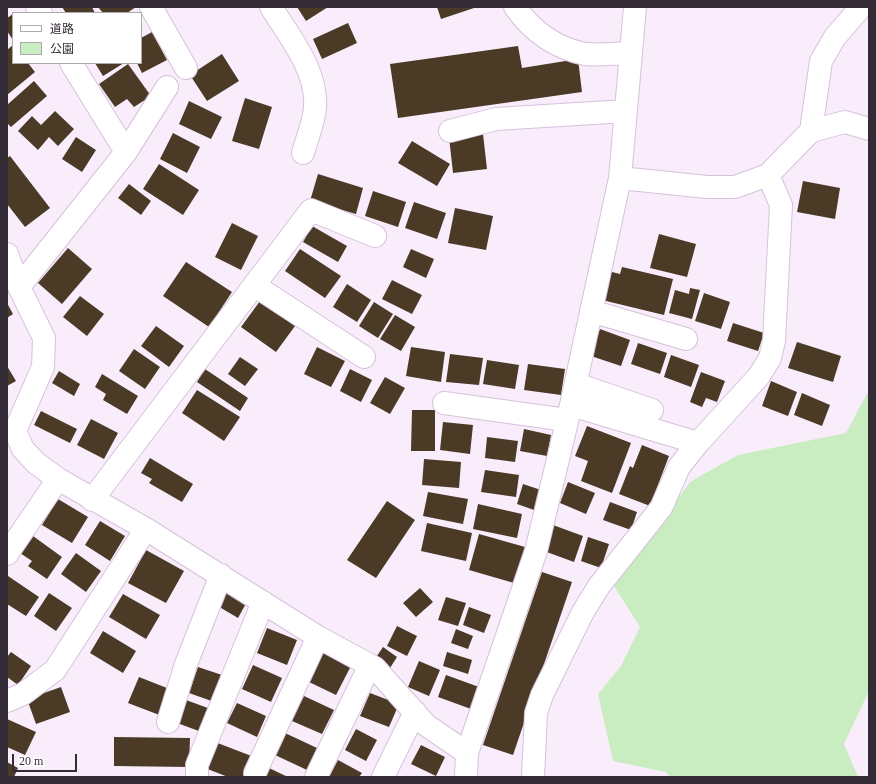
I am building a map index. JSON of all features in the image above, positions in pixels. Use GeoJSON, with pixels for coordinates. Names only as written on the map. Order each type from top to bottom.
{"type":"FeatureCollection","features":[{"type":"Feature","properties":{"kind":"street"},"geometry":{"type":"LineString","coordinates":[[151,7],[186,68]]}},
{"type":"Feature","properties":{"kind":"street"},"geometry":{"type":"LineString","coordinates":[[271,7],[303,59],[314,85],[315,108],[303,153]]}},
{"type":"Feature","properties":{"kind":"street"},"geometry":{"type":"LineString","coordinates":[[515,7],[524,21],[539,34],[560,46],[585,54],[631,53]]}},
{"type":"Feature","properties":{"kind":"street"},"geometry":{"type":"LineString","coordinates":[[466,777],[467,753],[536,551],[576,384],[620,178],[636,7]]}},
{"type":"Feature","properties":{"kind":"street"},"geometry":{"type":"LineString","coordinates":[[811,132],[821,61],[835,37],[861,7]]}},
{"type":"Feature","properties":{"kind":"street"},"geometry":{"type":"LineString","coordinates":[[72,64],[126,152]]}},
{"type":"Feature","properties":{"kind":"street"},"geometry":{"type":"LineString","coordinates":[[19,287],[126,152],[167,87]]}},
{"type":"Feature","properties":{"kind":"street"},"geometry":{"type":"LineString","coordinates":[[450,131],[496,118],[626,111]]}},
{"type":"Feature","properties":{"kind":"street"},"geometry":{"type":"LineString","coordinates":[[620,178],[735,188],[768,175],[811,132],[845,122],[869,129]]}},
{"type":"Feature","properties":{"kind":"street"},"geometry":{"type":"LineString","coordinates":[[534,777],[536,713],[542,695],[583,612],[599,586],[661,508],[679,466],[759,376],[770,358],[774,341],[781,205],[768,175]]}},
{"type":"Feature","properties":{"kind":"street"},"geometry":{"type":"LineString","coordinates":[[92,500],[311,210],[375,236]]}},
{"type":"Feature","properties":{"kind":"street"},"geometry":{"type":"LineString","coordinates":[[7,254],[19,287],[44,338],[43,367],[11,432],[23,449],[36,463],[58,479],[92,500],[146,529],[318,637],[370,665],[385,678],[426,724],[467,753]]}},
{"type":"Feature","properties":{"kind":"street"},"geometry":{"type":"LineString","coordinates":[[254,285],[364,357]]}},
{"type":"Feature","properties":{"kind":"street"},"geometry":{"type":"LineString","coordinates":[[591,311],[686,339]]}},
{"type":"Feature","properties":{"kind":"street"},"geometry":{"type":"LineString","coordinates":[[576,384],[652,410]]}},
{"type":"Feature","properties":{"kind":"street"},"geometry":{"type":"LineString","coordinates":[[444,403],[569,413],[698,443]]}},
{"type":"Feature","properties":{"kind":"street"},"geometry":{"type":"LineString","coordinates":[[7,554],[58,479]]}},
{"type":"Feature","properties":{"kind":"street"},"geometry":{"type":"LineString","coordinates":[[7,701],[23,694],[55,670],[146,529]]}},
{"type":"Feature","properties":{"kind":"street"},"geometry":{"type":"LineString","coordinates":[[168,722],[186,664],[221,575]]}},
{"type":"Feature","properties":{"kind":"street"},"geometry":{"type":"LineString","coordinates":[[197,777],[197,765],[263,602]]}},
{"type":"Feature","properties":{"kind":"street"},"geometry":{"type":"LineString","coordinates":[[255,774],[318,637]]}},
{"type":"Feature","properties":{"kind":"street"},"geometry":{"type":"LineString","coordinates":[[316,777],[370,665]]}},
{"type":"Feature","properties":{"kind":"street"},"geometry":{"type":"LineString","coordinates":[[383,777],[415,712]]}},
{"type":"Feature","properties":{"kind":"green space"},"geometry":{"type":"Polygon","coordinates":[[[869,390],[869,691],[844,744],[858,777],[670,777],[666,772],[613,761],[598,694],[621,666],[640,627],[614,586],[690,482],[738,455],[846,433],[869,390]]]}},
{"type":"Feature","properties":{"kind":"building"},"geometry":{"type":"Polygon","coordinates":[[[62,7],[92,7],[94,12],[65,12],[62,7]]]}},
{"type":"Feature","properties":{"kind":"building"},"geometry":{"type":"Polygon","coordinates":[[[98,7],[136,7],[128,12],[102,12],[98,7]]]}},
{"type":"Feature","properties":{"kind":"building"},"geometry":{"type":"Polygon","coordinates":[[[297,7],[328,7],[306,21],[297,7]]]}},
{"type":"Feature","properties":{"kind":"building"},"geometry":{"type":"Polygon","coordinates":[[[437,7],[477,7],[441,19],[437,7]]]}},
{"type":"Feature","properties":{"kind":"building"},"geometry":{"type":"Polygon","coordinates":[[[12,15],[12,38],[7,31],[7,18],[12,15]]]}},
{"type":"Feature","properties":{"kind":"building"},"geometry":{"type":"Polygon","coordinates":[[[348,23],[357,43],[322,59],[313,39],[348,23]]]}},
{"type":"Feature","properties":{"kind":"building"},"geometry":{"type":"Polygon","coordinates":[[[152,32],[167,60],[142,73],[138,64],[142,64],[142,37],[152,32]]]}},
{"type":"Feature","properties":{"kind":"building"},"geometry":{"type":"Polygon","coordinates":[[[12,46],[12,64],[29,64],[35,72],[7,95],[7,50],[12,46]]]}},
{"type":"Feature","properties":{"kind":"building"},"geometry":{"type":"Polygon","coordinates":[[[518,46],[522,68],[578,59],[582,92],[398,118],[390,64],[518,46]]]}},
{"type":"Feature","properties":{"kind":"building"},"geometry":{"type":"Polygon","coordinates":[[[222,54],[239,81],[207,101],[190,75],[222,54]]]}},
{"type":"Feature","properties":{"kind":"building"},"geometry":{"type":"Polygon","coordinates":[[[96,64],[122,64],[103,76],[96,64]]]}},
{"type":"Feature","properties":{"kind":"building"},"geometry":{"type":"Polygon","coordinates":[[[128,64],[151,96],[134,107],[127,99],[115,107],[99,84],[128,64]]]}},
{"type":"Feature","properties":{"kind":"building"},"geometry":{"type":"Polygon","coordinates":[[[34,81],[47,96],[11,127],[7,123],[7,105],[34,81]]]}},
{"type":"Feature","properties":{"kind":"building"},"geometry":{"type":"Polygon","coordinates":[[[245,98],[272,107],[259,149],[232,141],[245,98]]]}},
{"type":"Feature","properties":{"kind":"building"},"geometry":{"type":"Polygon","coordinates":[[[189,101],[222,117],[211,139],[179,124],[189,101]]]}},
{"type":"Feature","properties":{"kind":"building"},"geometry":{"type":"Polygon","coordinates":[[[55,111],[74,129],[58,146],[49,137],[38,150],[18,131],[32,116],[41,125],[55,111]]]}},
{"type":"Feature","properties":{"kind":"building"},"geometry":{"type":"Polygon","coordinates":[[[173,133],[200,147],[187,173],[160,159],[173,133]]]}},
{"type":"Feature","properties":{"kind":"building"},"geometry":{"type":"Polygon","coordinates":[[[483,134],[487,169],[453,173],[449,137],[483,134]]]}},
{"type":"Feature","properties":{"kind":"building"},"geometry":{"type":"Polygon","coordinates":[[[76,137],[96,150],[82,172],[62,159],[76,137]]]}},
{"type":"Feature","properties":{"kind":"building"},"geometry":{"type":"Polygon","coordinates":[[[412,141],[450,164],[437,186],[398,163],[412,141]]]}},
{"type":"Feature","properties":{"kind":"building"},"geometry":{"type":"Polygon","coordinates":[[[10,156],[50,208],[25,227],[7,204],[7,158],[10,156]]]}},
{"type":"Feature","properties":{"kind":"building"},"geometry":{"type":"Polygon","coordinates":[[[159,164],[199,190],[183,215],[143,189],[159,164]]]}},
{"type":"Feature","properties":{"kind":"building"},"geometry":{"type":"Polygon","coordinates":[[[318,174],[363,188],[356,214],[310,201],[318,174]]]}},
{"type":"Feature","properties":{"kind":"building"},"geometry":{"type":"Polygon","coordinates":[[[803,181],[840,188],[835,219],[797,212],[803,181]]]}},
{"type":"Feature","properties":{"kind":"building"},"geometry":{"type":"Polygon","coordinates":[[[129,184],[151,201],[141,215],[118,198],[129,184]]]}},
{"type":"Feature","properties":{"kind":"building"},"geometry":{"type":"Polygon","coordinates":[[[373,191],[406,202],[398,227],[365,216],[373,191]]]}},
{"type":"Feature","properties":{"kind":"building"},"geometry":{"type":"Polygon","coordinates":[[[414,202],[446,213],[437,239],[405,228],[414,202]]]}},
{"type":"Feature","properties":{"kind":"building"},"geometry":{"type":"Polygon","coordinates":[[[455,208],[493,216],[486,250],[448,243],[455,208]]]}},
{"type":"Feature","properties":{"kind":"building"},"geometry":{"type":"Polygon","coordinates":[[[232,223],[258,236],[241,270],[215,257],[232,223]]]}},
{"type":"Feature","properties":{"kind":"building"},"geometry":{"type":"Polygon","coordinates":[[[312,226],[347,246],[338,262],[303,242],[312,226]]]}},
{"type":"Feature","properties":{"kind":"building"},"geometry":{"type":"Polygon","coordinates":[[[659,234],[696,244],[687,277],[650,268],[659,234]]]}},
{"type":"Feature","properties":{"kind":"building"},"geometry":{"type":"Polygon","coordinates":[[[68,248],[92,269],[62,304],[38,283],[68,248]]]}},
{"type":"Feature","properties":{"kind":"building"},"geometry":{"type":"Polygon","coordinates":[[[300,249],[341,276],[325,298],[285,271],[300,249]]]}},
{"type":"Feature","properties":{"kind":"building"},"geometry":{"type":"Polygon","coordinates":[[[411,249],[434,259],[426,278],[403,267],[411,249]]]}},
{"type":"Feature","properties":{"kind":"building"},"geometry":{"type":"Polygon","coordinates":[[[186,262],[232,292],[209,327],[163,296],[186,262]]]}},
{"type":"Feature","properties":{"kind":"building"},"geometry":{"type":"Polygon","coordinates":[[[622,267],[673,279],[664,315],[602,300],[608,271],[620,274],[622,267]]]}},
{"type":"Feature","properties":{"kind":"building"},"geometry":{"type":"Polygon","coordinates":[[[392,280],[422,295],[412,314],[382,299],[392,280]]]}},
{"type":"Feature","properties":{"kind":"building"},"geometry":{"type":"Polygon","coordinates":[[[347,284],[371,300],[357,322],[333,307],[347,284]]]}},
{"type":"Feature","properties":{"kind":"building"},"geometry":{"type":"Polygon","coordinates":[[[690,288],[700,290],[692,319],[669,313],[675,290],[689,294],[690,288]]]}},
{"type":"Feature","properties":{"kind":"building"},"geometry":{"type":"Polygon","coordinates":[[[704,293],[730,302],[721,329],[695,321],[704,293]]]}},
{"type":"Feature","properties":{"kind":"building"},"geometry":{"type":"Polygon","coordinates":[[[80,296],[104,314],[87,336],[63,317],[80,296]]]}},
{"type":"Feature","properties":{"kind":"building"},"geometry":{"type":"Polygon","coordinates":[[[260,301],[295,326],[276,352],[241,327],[260,301]]]}},
{"type":"Feature","properties":{"kind":"building"},"geometry":{"type":"Polygon","coordinates":[[[374,302],[393,314],[378,338],[359,326],[374,302]]]}},
{"type":"Feature","properties":{"kind":"building"},"geometry":{"type":"Polygon","coordinates":[[[7,303],[13,314],[7,318],[7,303]]]}},
{"type":"Feature","properties":{"kind":"building"},"geometry":{"type":"Polygon","coordinates":[[[395,315],[415,327],[401,351],[380,339],[395,315]]]}},
{"type":"Feature","properties":{"kind":"building"},"geometry":{"type":"Polygon","coordinates":[[[733,323],[764,333],[758,351],[727,341],[733,323]]]}},
{"type":"Feature","properties":{"kind":"building"},"geometry":{"type":"Polygon","coordinates":[[[156,326],[184,346],[169,367],[141,346],[156,326]]]}},
{"type":"Feature","properties":{"kind":"building"},"geometry":{"type":"Polygon","coordinates":[[[600,329],[630,340],[621,366],[591,356],[600,329]]]}},
{"type":"Feature","properties":{"kind":"building"},"geometry":{"type":"Polygon","coordinates":[[[797,342],[841,356],[833,382],[788,368],[797,342]]]}},
{"type":"Feature","properties":{"kind":"building"},"geometry":{"type":"Polygon","coordinates":[[[638,343],[667,353],[660,374],[631,364],[638,343]]]}},
{"type":"Feature","properties":{"kind":"building"},"geometry":{"type":"Polygon","coordinates":[[[317,347],[345,361],[331,387],[304,374],[317,347]]]}},
{"type":"Feature","properties":{"kind":"building"},"geometry":{"type":"Polygon","coordinates":[[[411,347],[445,352],[441,382],[406,376],[411,347]]]}},
{"type":"Feature","properties":{"kind":"building"},"geometry":{"type":"Polygon","coordinates":[[[134,349],[160,367],[145,389],[119,371],[134,349]]]}},
{"type":"Feature","properties":{"kind":"building"},"geometry":{"type":"Polygon","coordinates":[[[450,354],[483,358],[479,385],[446,382],[450,354]]]}},
{"type":"Feature","properties":{"kind":"building"},"geometry":{"type":"Polygon","coordinates":[[[671,355],[699,365],[691,387],[664,377],[671,355]]]}},
{"type":"Feature","properties":{"kind":"building"},"geometry":{"type":"Polygon","coordinates":[[[240,357],[258,369],[245,386],[228,374],[240,357]]]}},
{"type":"Feature","properties":{"kind":"building"},"geometry":{"type":"Polygon","coordinates":[[[487,360],[519,365],[515,389],[483,384],[487,360]]]}},
{"type":"Feature","properties":{"kind":"building"},"geometry":{"type":"Polygon","coordinates":[[[528,364],[565,369],[561,395],[524,390],[528,364]]]}},
{"type":"Feature","properties":{"kind":"building"},"geometry":{"type":"Polygon","coordinates":[[[7,366],[16,381],[7,386],[7,366]]]}},
{"type":"Feature","properties":{"kind":"building"},"geometry":{"type":"Polygon","coordinates":[[[205,369],[248,398],[240,411],[197,382],[205,369]]]}},
{"type":"Feature","properties":{"kind":"building"},"geometry":{"type":"Polygon","coordinates":[[[350,369],[372,380],[361,402],[340,391],[350,369]]]}},
{"type":"Feature","properties":{"kind":"building"},"geometry":{"type":"Polygon","coordinates":[[[59,371],[80,384],[74,396],[52,383],[59,371]]]}},
{"type":"Feature","properties":{"kind":"building"},"geometry":{"type":"Polygon","coordinates":[[[701,372],[725,381],[717,402],[706,398],[702,407],[690,402],[701,372]]]}},
{"type":"Feature","properties":{"kind":"building"},"geometry":{"type":"Polygon","coordinates":[[[102,374],[138,396],[127,414],[103,400],[106,394],[95,387],[102,374]]]}},
{"type":"Feature","properties":{"kind":"building"},"geometry":{"type":"Polygon","coordinates":[[[385,377],[405,388],[390,414],[370,403],[385,377]]]}},
{"type":"Feature","properties":{"kind":"building"},"geometry":{"type":"Polygon","coordinates":[[[771,381],[797,392],[788,416],[762,406],[771,381]]]}},
{"type":"Feature","properties":{"kind":"building"},"geometry":{"type":"Polygon","coordinates":[[[197,390],[240,417],[224,441],[182,413],[197,390]]]}},
{"type":"Feature","properties":{"kind":"building"},"geometry":{"type":"Polygon","coordinates":[[[802,393],[830,405],[822,426],[794,415],[802,393]]]}},
{"type":"Feature","properties":{"kind":"building"},"geometry":{"type":"Polygon","coordinates":[[[412,410],[435,410],[435,451],[411,451],[412,410]]]}},
{"type":"Feature","properties":{"kind":"building"},"geometry":{"type":"Polygon","coordinates":[[[41,411],[77,429],[70,443],[34,425],[41,411]]]}},
{"type":"Feature","properties":{"kind":"building"},"geometry":{"type":"Polygon","coordinates":[[[91,419],[118,433],[104,459],[77,445],[91,419]]]}},
{"type":"Feature","properties":{"kind":"building"},"geometry":{"type":"Polygon","coordinates":[[[443,422],[473,425],[470,454],[440,450],[443,422]]]}},
{"type":"Feature","properties":{"kind":"building"},"geometry":{"type":"Polygon","coordinates":[[[587,426],[631,443],[612,493],[581,481],[588,461],[575,456],[587,426]]]}},
{"type":"Feature","properties":{"kind":"building"},"geometry":{"type":"Polygon","coordinates":[[[524,429],[551,435],[547,456],[520,451],[524,429]]]}},
{"type":"Feature","properties":{"kind":"building"},"geometry":{"type":"Polygon","coordinates":[[[487,437],[518,441],[515,462],[485,458],[487,437]]]}},
{"type":"Feature","properties":{"kind":"building"},"geometry":{"type":"Polygon","coordinates":[[[642,445],[669,456],[650,506],[619,494],[630,466],[633,468],[642,445]]]}},
{"type":"Feature","properties":{"kind":"building"},"geometry":{"type":"Polygon","coordinates":[[[150,458],[193,484],[182,502],[149,483],[152,479],[141,473],[150,458]]]}},
{"type":"Feature","properties":{"kind":"building"},"geometry":{"type":"Polygon","coordinates":[[[424,459],[461,462],[459,488],[422,485],[424,459]]]}},
{"type":"Feature","properties":{"kind":"building"},"geometry":{"type":"Polygon","coordinates":[[[485,470],[519,475],[516,497],[481,492],[485,470]]]}},
{"type":"Feature","properties":{"kind":"building"},"geometry":{"type":"Polygon","coordinates":[[[568,482],[595,493],[586,514],[560,503],[568,482]]]}},
{"type":"Feature","properties":{"kind":"building"},"geometry":{"type":"Polygon","coordinates":[[[523,484],[541,490],[534,510],[517,504],[523,484]]]}},
{"type":"Feature","properties":{"kind":"building"},"geometry":{"type":"Polygon","coordinates":[[[428,492],[468,499],[463,524],[423,516],[428,492]]]}},
{"type":"Feature","properties":{"kind":"building"},"geometry":{"type":"Polygon","coordinates":[[[58,499],[88,517],[72,543],[42,525],[58,499]]]}},
{"type":"Feature","properties":{"kind":"building"},"geometry":{"type":"Polygon","coordinates":[[[387,501],[415,520],[376,578],[347,560],[387,501]]]}},
{"type":"Feature","properties":{"kind":"building"},"geometry":{"type":"Polygon","coordinates":[[[610,502],[637,512],[631,530],[603,520],[610,502]]]}},
{"type":"Feature","properties":{"kind":"building"},"geometry":{"type":"Polygon","coordinates":[[[478,504],[522,514],[517,538],[473,529],[478,504]]]}},
{"type":"Feature","properties":{"kind":"building"},"geometry":{"type":"Polygon","coordinates":[[[100,521],[125,536],[110,561],[85,545],[100,521]]]}},
{"type":"Feature","properties":{"kind":"building"},"geometry":{"type":"Polygon","coordinates":[[[427,523],[472,533],[466,561],[421,551],[427,523]]]}},
{"type":"Feature","properties":{"kind":"building"},"geometry":{"type":"Polygon","coordinates":[[[553,525],[583,536],[574,562],[544,551],[553,525]]]}},
{"type":"Feature","properties":{"kind":"building"},"geometry":{"type":"Polygon","coordinates":[[[479,534],[525,547],[514,583],[469,570],[479,534]]]}},
{"type":"Feature","properties":{"kind":"building"},"geometry":{"type":"Polygon","coordinates":[[[33,536],[62,557],[47,579],[28,566],[32,561],[20,553],[33,536]]]}},
{"type":"Feature","properties":{"kind":"building"},"geometry":{"type":"Polygon","coordinates":[[[588,537],[609,544],[601,568],[581,561],[588,537]]]}},
{"type":"Feature","properties":{"kind":"building"},"geometry":{"type":"Polygon","coordinates":[[[146,550],[184,571],[166,603],[128,583],[146,550]]]}},
{"type":"Feature","properties":{"kind":"building"},"geometry":{"type":"Polygon","coordinates":[[[76,553],[101,571],[86,592],[61,574],[76,553]]]}},
{"type":"Feature","properties":{"kind":"building"},"geometry":{"type":"Polygon","coordinates":[[[542,572],[572,582],[513,755],[483,745],[542,572]]]}},
{"type":"Feature","properties":{"kind":"building"},"geometry":{"type":"Polygon","coordinates":[[[8,576],[39,597],[26,616],[7,604],[8,576]]]}},
{"type":"Feature","properties":{"kind":"building"},"geometry":{"type":"Polygon","coordinates":[[[227,586],[249,598],[238,618],[216,605],[227,586]]]}},
{"type":"Feature","properties":{"kind":"building"},"geometry":{"type":"Polygon","coordinates":[[[420,588],[433,602],[416,617],[403,603],[420,588]]]}},
{"type":"Feature","properties":{"kind":"building"},"geometry":{"type":"Polygon","coordinates":[[[49,593],[72,608],[56,631],[34,616],[49,593]]]}},
{"type":"Feature","properties":{"kind":"building"},"geometry":{"type":"Polygon","coordinates":[[[123,594],[160,615],[146,639],[109,617],[123,594]]]}},
{"type":"Feature","properties":{"kind":"building"},"geometry":{"type":"Polygon","coordinates":[[[446,597],[466,603],[458,626],[438,620],[446,597]]]}},
{"type":"Feature","properties":{"kind":"building"},"geometry":{"type":"Polygon","coordinates":[[[469,607],[491,615],[484,633],[463,625],[469,607]]]}},
{"type":"Feature","properties":{"kind":"building"},"geometry":{"type":"Polygon","coordinates":[[[397,626],[417,636],[407,656],[387,646],[397,626]]]}},
{"type":"Feature","properties":{"kind":"building"},"geometry":{"type":"Polygon","coordinates":[[[267,628],[297,640],[287,665],[257,653],[267,628]]]}},
{"type":"Feature","properties":{"kind":"building"},"geometry":{"type":"Polygon","coordinates":[[[456,629],[473,636],[468,649],[451,643],[456,629]]]}},
{"type":"Feature","properties":{"kind":"building"},"geometry":{"type":"Polygon","coordinates":[[[103,631],[136,651],[123,673],[90,653],[103,631]]]}},
{"type":"Feature","properties":{"kind":"building"},"geometry":{"type":"Polygon","coordinates":[[[383,647],[397,657],[390,668],[375,659],[383,647]]]}},
{"type":"Feature","properties":{"kind":"building"},"geometry":{"type":"Polygon","coordinates":[[[325,649],[353,662],[336,695],[309,682],[325,649]]]}},
{"type":"Feature","properties":{"kind":"building"},"geometry":{"type":"Polygon","coordinates":[[[11,652],[31,666],[18,685],[7,677],[7,657],[11,652]]]}},
{"type":"Feature","properties":{"kind":"building"},"geometry":{"type":"Polygon","coordinates":[[[447,652],[472,660],[468,674],[443,666],[447,652]]]}},
{"type":"Feature","properties":{"kind":"building"},"geometry":{"type":"Polygon","coordinates":[[[419,661],[440,670],[429,696],[408,687],[419,661]]]}},
{"type":"Feature","properties":{"kind":"building"},"geometry":{"type":"Polygon","coordinates":[[[253,665],[282,678],[271,702],[242,689],[253,665]]]}},
{"type":"Feature","properties":{"kind":"building"},"geometry":{"type":"Polygon","coordinates":[[[198,667],[228,677],[220,704],[189,693],[198,667]]]}},
{"type":"Feature","properties":{"kind":"building"},"geometry":{"type":"Polygon","coordinates":[[[446,675],[479,687],[471,709],[438,697],[446,675]]]}},
{"type":"Feature","properties":{"kind":"building"},"geometry":{"type":"Polygon","coordinates":[[[139,677],[172,690],[162,716],[128,703],[139,677]]]}},
{"type":"Feature","properties":{"kind":"building"},"geometry":{"type":"Polygon","coordinates":[[[61,687],[70,712],[36,724],[27,699],[61,687]]]}},
{"type":"Feature","properties":{"kind":"building"},"geometry":{"type":"Polygon","coordinates":[[[370,693],[399,704],[389,727],[360,716],[370,693]]]}},
{"type":"Feature","properties":{"kind":"building"},"geometry":{"type":"Polygon","coordinates":[[[304,696],[334,710],[322,734],[292,721],[304,696]]]}},
{"type":"Feature","properties":{"kind":"building"},"geometry":{"type":"Polygon","coordinates":[[[186,700],[216,711],[207,734],[177,723],[186,700]]]}},
{"type":"Feature","properties":{"kind":"building"},"geometry":{"type":"Polygon","coordinates":[[[237,703],[266,716],[257,737],[227,723],[237,703]]]}},
{"type":"Feature","properties":{"kind":"building"},"geometry":{"type":"Polygon","coordinates":[[[7,719],[36,732],[25,755],[7,747],[7,719]]]}},
{"type":"Feature","properties":{"kind":"building"},"geometry":{"type":"Polygon","coordinates":[[[356,729],[377,740],[366,761],[345,750],[356,729]]]}},
{"type":"Feature","properties":{"kind":"building"},"geometry":{"type":"Polygon","coordinates":[[[285,733],[317,748],[307,770],[275,755],[285,733]]]}},
{"type":"Feature","properties":{"kind":"building"},"geometry":{"type":"Polygon","coordinates":[[[114,737],[190,738],[189,767],[114,766],[114,737]]]}},
{"type":"Feature","properties":{"kind":"building"},"geometry":{"type":"Polygon","coordinates":[[[215,742],[254,757],[247,777],[228,777],[205,768],[215,742]]]}},
{"type":"Feature","properties":{"kind":"building"},"geometry":{"type":"Polygon","coordinates":[[[421,745],[445,757],[436,776],[411,764],[421,745]]]}},
{"type":"Feature","properties":{"kind":"building"},"geometry":{"type":"Polygon","coordinates":[[[338,760],[362,773],[359,777],[329,777],[338,760]]]}},
{"type":"Feature","properties":{"kind":"building"},"geometry":{"type":"Polygon","coordinates":[[[7,762],[18,768],[14,777],[7,777],[7,762]]]}},
{"type":"Feature","properties":{"kind":"building"},"geometry":{"type":"Polygon","coordinates":[[[269,768],[288,777],[265,777],[269,768]]]}}]}
